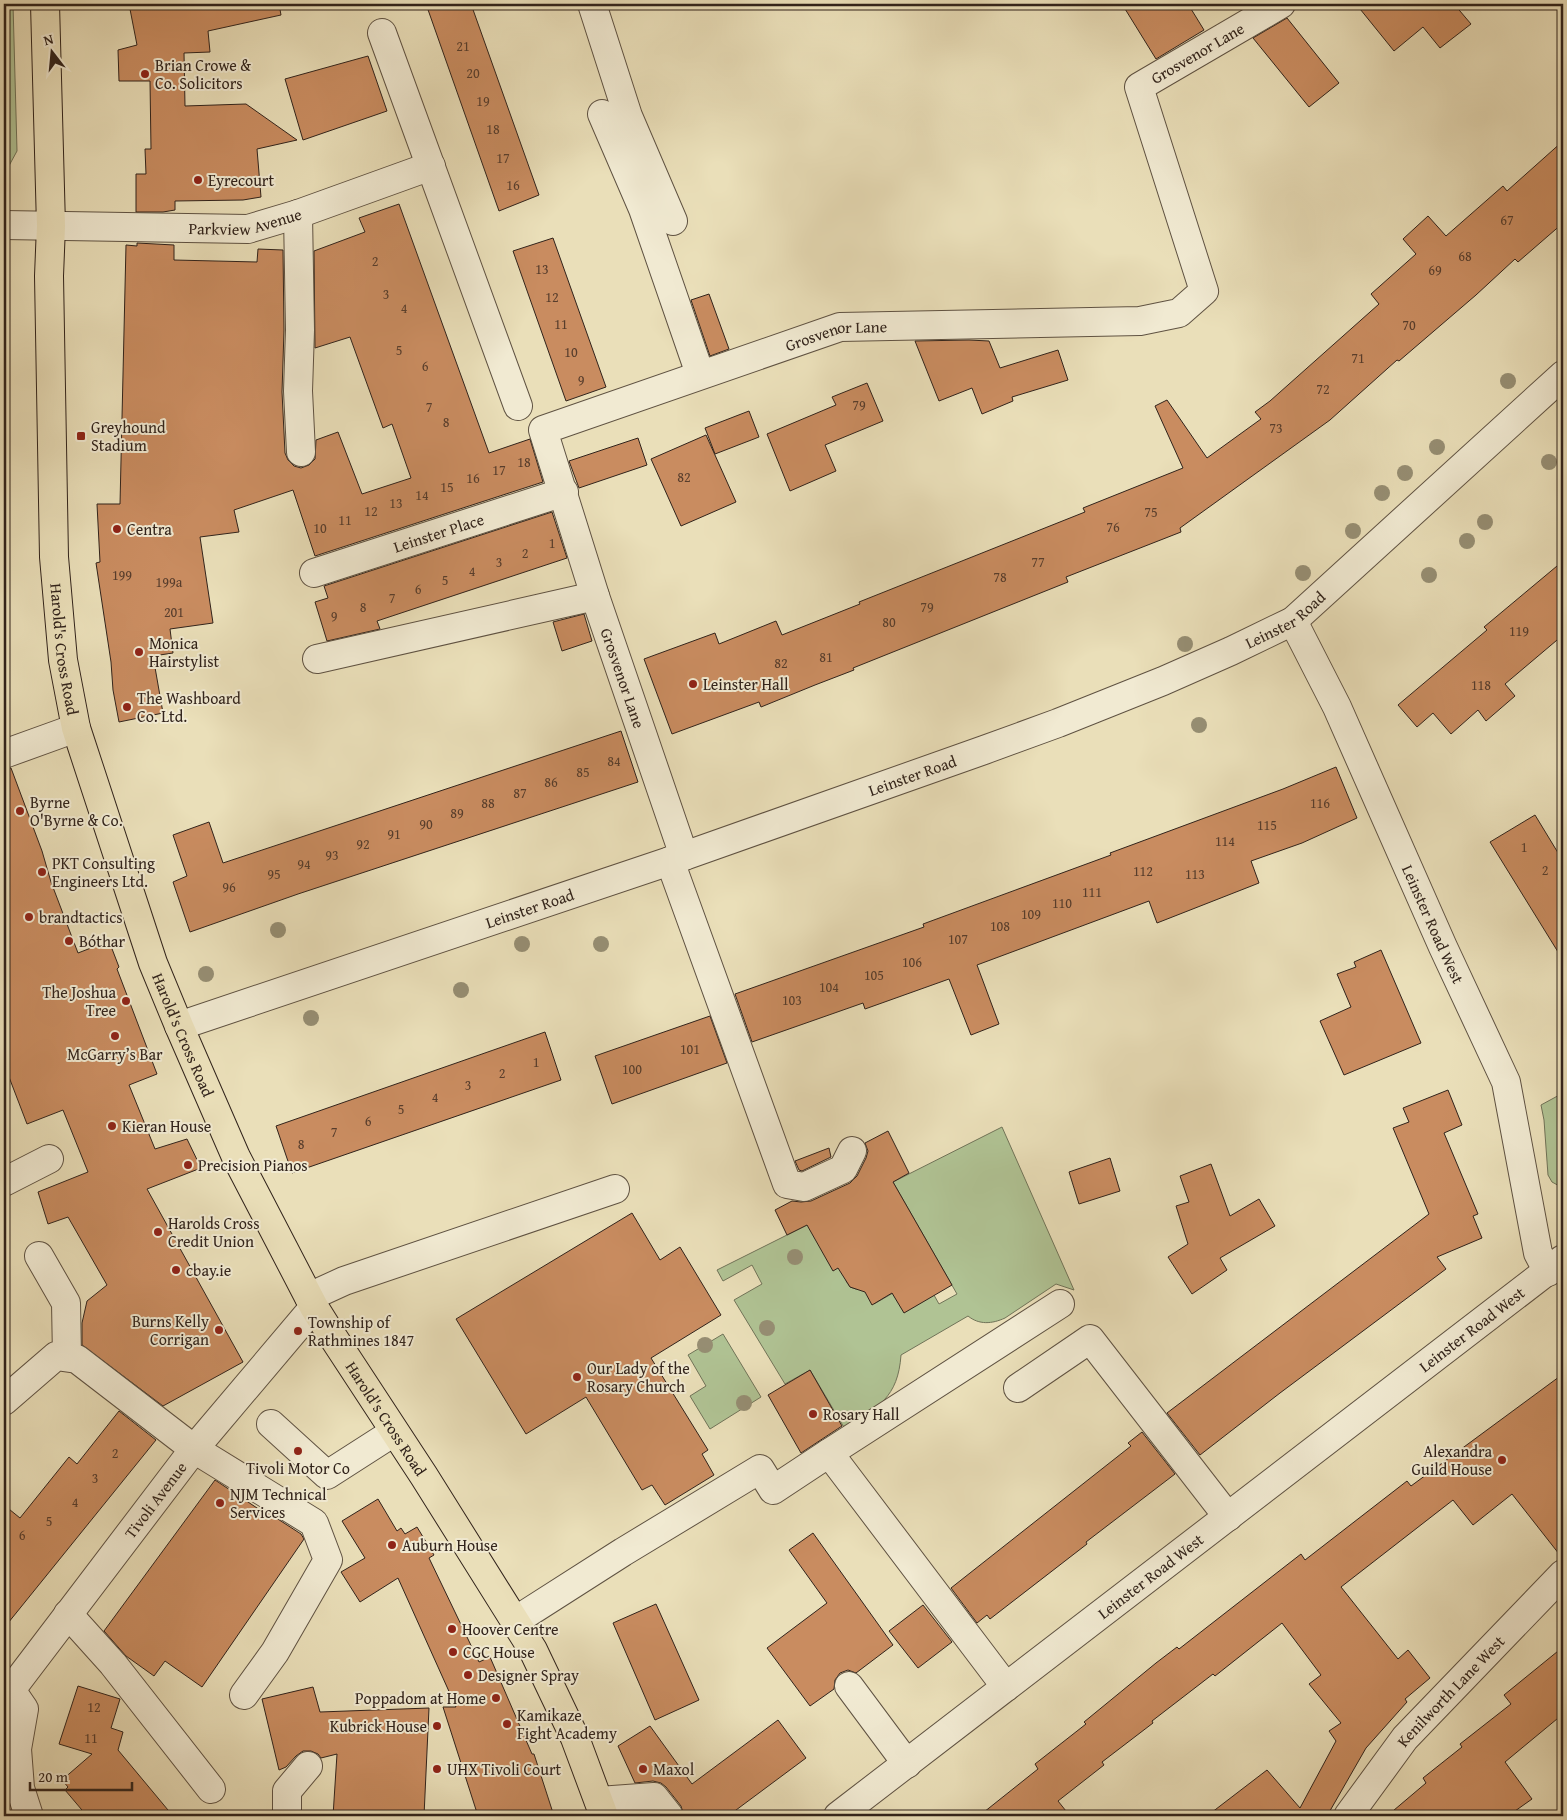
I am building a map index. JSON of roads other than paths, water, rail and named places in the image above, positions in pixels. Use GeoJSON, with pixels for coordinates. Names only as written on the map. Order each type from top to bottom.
{"type":"FeatureCollection","features":[{"type":"Feature","properties":{"kind":"main road","name":"Harold's Cross Road"},"geometry":{"type":"LineString","coordinates":[[45,4],[51,226],[48,276],[54,557],[63,660],[76,728],[153,963],[236,1157],[312,1302],[361,1383],[533,1650],[575,1738],[602,1809]]}},
{"type":"Feature","properties":{"kind":"street"},"geometry":{"type":"LineString","coordinates":[[592,4],[628,116],[673,221]]}},
{"type":"Feature","properties":{"kind":"street","name":"Grosvenor Lane"},"geometry":{"type":"LineString","coordinates":[[852,1151],[843,1169],[804,1187],[787,1184],[677,859],[564,492],[543,430],[840,327],[1140,321],[1179,313],[1204,291],[1139,87],[1281,4]]}},
{"type":"Feature","properties":{"kind":"street"},"geometry":{"type":"LineString","coordinates":[[382,33],[518,406]]}},
{"type":"Feature","properties":{"kind":"street"},"geometry":{"type":"LineString","coordinates":[[602,114],[643,210],[700,374]]}},
{"type":"Feature","properties":{"kind":"street","name":"Parkview Avenue"},"geometry":{"type":"LineString","coordinates":[[51,226],[248,229],[298,214],[431,166]]}},
{"type":"Feature","properties":{"kind":"street"},"geometry":{"type":"LineString","coordinates":[[298,214],[300,330],[298,400],[302,452]]}},
{"type":"Feature","properties":{"kind":"street"},"geometry":{"type":"LineString","coordinates":[[4,225],[51,226]]}},
{"type":"Feature","properties":{"kind":"street"},"geometry":{"type":"LineString","coordinates":[[300,330],[314,387]]}},
{"type":"Feature","properties":{"kind":"street","name":"Leinster Road"},"geometry":{"type":"LineString","coordinates":[[179,1026],[677,859],[1058,723],[1163,681],[1293,621],[1563,375]]}},
{"type":"Feature","properties":{"kind":"street","name":"Leinster Place"},"geometry":{"type":"LineString","coordinates":[[314,573],[564,492]]}},
{"type":"Feature","properties":{"kind":"street"},"geometry":{"type":"LineString","coordinates":[[317,659],[595,596]]}},
{"type":"Feature","properties":{"kind":"street","name":"Leinster Road West"},"geometry":{"type":"LineString","coordinates":[[838,1816],[1555,1266],[1538,1254],[1506,1082],[1443,947],[1337,707],[1293,621]]}},
{"type":"Feature","properties":{"kind":"street"},"geometry":{"type":"LineString","coordinates":[[4,754],[76,728]]}},
{"type":"Feature","properties":{"kind":"street"},"geometry":{"type":"LineString","coordinates":[[4,1182],[49,1159]]}},
{"type":"Feature","properties":{"kind":"street"},"geometry":{"type":"LineString","coordinates":[[312,1302],[344,1281],[615,1189]]}},
{"type":"Feature","properties":{"kind":"street"},"geometry":{"type":"LineString","coordinates":[[39,1256],[66,1303],[67,1357]]}},
{"type":"Feature","properties":{"kind":"street","name":"Tivoli Avenue"},"geometry":{"type":"LineString","coordinates":[[7,1694],[194,1449],[312,1302]]}},
{"type":"Feature","properties":{"kind":"street"},"geometry":{"type":"LineString","coordinates":[[515,1621],[760,1468],[773,1490],[1060,1304]]}},
{"type":"Feature","properties":{"kind":"street"},"geometry":{"type":"LineString","coordinates":[[1018,1388],[1090,1339],[1228,1517]]}},
{"type":"Feature","properties":{"kind":"street"},"geometry":{"type":"LineString","coordinates":[[4,1400],[56,1356],[77,1359],[194,1449],[314,1522],[328,1560],[275,1652],[244,1695]]}},
{"type":"Feature","properties":{"kind":"street"},"geometry":{"type":"LineString","coordinates":[[271,1424],[327,1476],[394,1432]]}},
{"type":"Feature","properties":{"kind":"street"},"geometry":{"type":"LineString","coordinates":[[829,1453],[1006,1687]]}},
{"type":"Feature","properties":{"kind":"street","name":"Kenilworth Lane West"},"geometry":{"type":"LineString","coordinates":[[1348,1816],[1404,1738],[1563,1574]]}},
{"type":"Feature","properties":{"kind":"street"},"geometry":{"type":"LineString","coordinates":[[68,1614],[113,1664],[212,1789]]}},
{"type":"Feature","properties":{"kind":"street"},"geometry":{"type":"LineString","coordinates":[[848,1686],[907,1764]]}},
{"type":"Feature","properties":{"kind":"street"},"geometry":{"type":"LineString","coordinates":[[7,1694],[24,1708],[17,1749],[20,1788],[29,1816]]}},
{"type":"Feature","properties":{"kind":"street"},"geometry":{"type":"LineString","coordinates":[[287,1816],[287,1792],[308,1766]]}},
{"type":"Feature","properties":{"kind":"street"},"geometry":{"type":"LineString","coordinates":[[602,1809],[654,1797],[669,1816]]}},
{"type":"Feature","properties":{"kind":"place","name":"Brian Crowe & Co. Solicitors"},"geometry":{"type":"Point","coordinates":[145,74]}},
{"type":"Feature","properties":{"kind":"place","name":"Eyrecourt"},"geometry":{"type":"Point","coordinates":[198,180]}},
{"type":"Feature","properties":{"kind":"place","name":"Greyhound Stadium"},"geometry":{"type":"Point","coordinates":[81,436]}},
{"type":"Feature","properties":{"kind":"place","name":"Centra"},"geometry":{"type":"Point","coordinates":[117,529]}},
{"type":"Feature","properties":{"kind":"place","name":"Monica Hairstylist"},"geometry":{"type":"Point","coordinates":[139,652]}},
{"type":"Feature","properties":{"kind":"place","name":"Leinster Hall"},"geometry":{"type":"Point","coordinates":[693,684]}},
{"type":"Feature","properties":{"kind":"place","name":"The Washboard Co. Ltd."},"geometry":{"type":"Point","coordinates":[127,707]}},
{"type":"Feature","properties":{"kind":"place","name":"Byrne O'Byrne & Co."},"geometry":{"type":"Point","coordinates":[20,811]}},
{"type":"Feature","properties":{"kind":"place","name":"PKT Consulting Engineers Ltd."},"geometry":{"type":"Point","coordinates":[42,872]}},
{"type":"Feature","properties":{"kind":"place","name":"brandtactics"},"geometry":{"type":"Point","coordinates":[29,917]}},
{"type":"Feature","properties":{"kind":"place","name":"Bóthar"},"geometry":{"type":"Point","coordinates":[69,941]}},
{"type":"Feature","properties":{"kind":"place","name":"The Joshua Tree"},"geometry":{"type":"Point","coordinates":[126,1001]}},
{"type":"Feature","properties":{"kind":"place","name":"McGarry’s Bar"},"geometry":{"type":"Point","coordinates":[115,1036]}},
{"type":"Feature","properties":{"kind":"place","name":"Kieran House"},"geometry":{"type":"Point","coordinates":[112,1126]}},
{"type":"Feature","properties":{"kind":"place","name":"Precision Pianos"},"geometry":{"type":"Point","coordinates":[188,1165]}},
{"type":"Feature","properties":{"kind":"place","name":"Harolds Cross Credit Union"},"geometry":{"type":"Point","coordinates":[158,1232]}},
{"type":"Feature","properties":{"kind":"place","name":"cbay.ie"},"geometry":{"type":"Point","coordinates":[176,1270]}},
{"type":"Feature","properties":{"kind":"place","name":"Burns Kelly Corrigan"},"geometry":{"type":"Point","coordinates":[219,1330]}},
{"type":"Feature","properties":{"kind":"place","name":"Township of Rathmines 1847"},"geometry":{"type":"Point","coordinates":[298,1331]}},
{"type":"Feature","properties":{"kind":"place","name":"Our Lady of the Rosary Church"},"geometry":{"type":"Point","coordinates":[577,1377]}},
{"type":"Feature","properties":{"kind":"place","name":"Rosary Hall"},"geometry":{"type":"Point","coordinates":[813,1414]}},
{"type":"Feature","properties":{"kind":"place","name":"Tivoli Motor Co"},"geometry":{"type":"Point","coordinates":[298,1451]}},
{"type":"Feature","properties":{"kind":"place","name":"Alexandra Guild House"},"geometry":{"type":"Point","coordinates":[1502,1460]}},
{"type":"Feature","properties":{"kind":"place","name":"NJM Technical Services"},"geometry":{"type":"Point","coordinates":[220,1503]}},
{"type":"Feature","properties":{"kind":"place","name":"Auburn House"},"geometry":{"type":"Point","coordinates":[392,1545]}},
{"type":"Feature","properties":{"kind":"place","name":"Hoover Centre"},"geometry":{"type":"Point","coordinates":[452,1629]}},
{"type":"Feature","properties":{"kind":"place","name":"CGC House"},"geometry":{"type":"Point","coordinates":[453,1652]}},
{"type":"Feature","properties":{"kind":"place","name":"Designer Spray"},"geometry":{"type":"Point","coordinates":[468,1675]}},
{"type":"Feature","properties":{"kind":"place","name":"Poppadom at Home"},"geometry":{"type":"Point","coordinates":[496,1698]}},
{"type":"Feature","properties":{"kind":"place","name":"Kamikaze Fight Academy"},"geometry":{"type":"Point","coordinates":[507,1724]}},
{"type":"Feature","properties":{"kind":"place","name":"Kubrick House"},"geometry":{"type":"Point","coordinates":[437,1726]}},
{"type":"Feature","properties":{"kind":"place","name":"UHX Tivoli Court"},"geometry":{"type":"Point","coordinates":[437,1769]}},
{"type":"Feature","properties":{"kind":"place","name":"Maxol"},"geometry":{"type":"Point","coordinates":[643,1769]}}]}
